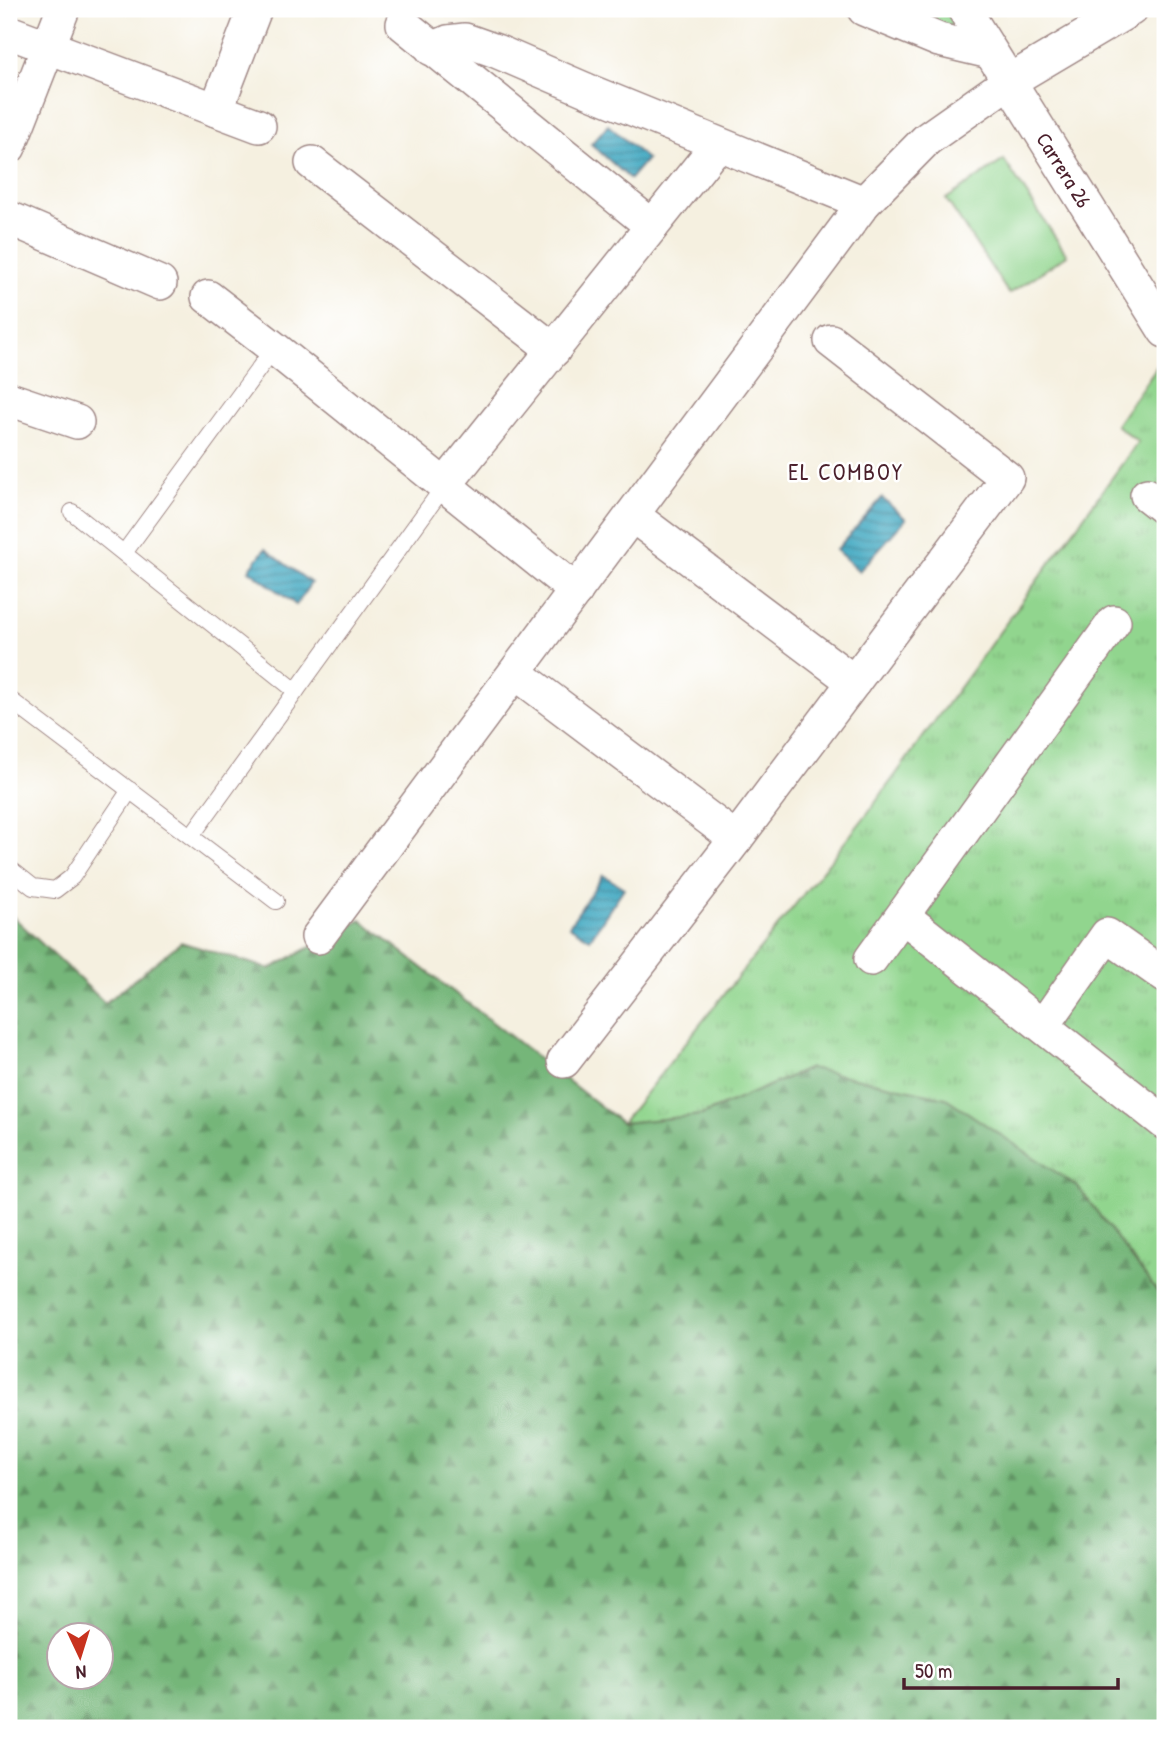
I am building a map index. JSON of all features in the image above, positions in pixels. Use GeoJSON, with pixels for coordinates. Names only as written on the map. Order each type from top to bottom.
{"type":"FeatureCollection","features":[{"type":"Feature","properties":{"kind":"street"},"geometry":{"type":"LineString","coordinates":[[9,147],[63,9]]}},
{"type":"Feature","properties":{"kind":"street"},"geometry":{"type":"LineString","coordinates":[[216,110],[255,9]]}},
{"type":"Feature","properties":{"kind":"street"},"geometry":{"type":"LineString","coordinates":[[864,9],[939,40],[990,52]]}},
{"type":"Feature","properties":{"kind":"street","name":"Carrera 26"},"geometry":{"type":"LineString","coordinates":[[964,9],[1165,331]]}},
{"type":"Feature","properties":{"kind":"street"},"geometry":{"type":"LineString","coordinates":[[318,937],[864,203],[927,139],[1009,82],[1131,9]]}},
{"type":"Feature","properties":{"kind":"street"},"geometry":{"type":"LineString","coordinates":[[403,24],[652,226]]}},
{"type":"Feature","properties":{"kind":"street"},"geometry":{"type":"LineString","coordinates":[[9,32],[259,125]]}},
{"type":"Feature","properties":{"kind":"street"},"geometry":{"type":"LineString","coordinates":[[432,49],[448,42],[465,40],[496,51],[864,203]]}},
{"type":"Feature","properties":{"kind":"street"},"geometry":{"type":"LineString","coordinates":[[445,485],[718,144]]}},
{"type":"Feature","properties":{"kind":"street"},"geometry":{"type":"LineString","coordinates":[[312,163],[554,350]]}},
{"type":"Feature","properties":{"kind":"street"},"geometry":{"type":"LineString","coordinates":[[9,218],[160,283]]}},
{"type":"Feature","properties":{"kind":"street"},"geometry":{"type":"LineString","coordinates":[[208,298],[274,348],[576,592]]}},
{"type":"Feature","properties":{"kind":"street"},"geometry":{"type":"LineString","coordinates":[[564,1061],[736,839],[1007,478],[831,341]]}},
{"type":"Feature","properties":{"kind":"street"},"geometry":{"type":"LineString","coordinates":[[9,399],[77,422]]}},
{"type":"Feature","properties":{"kind":"street"},"geometry":{"type":"LineString","coordinates":[[632,515],[854,681]]}},
{"type":"Feature","properties":{"kind":"street"},"geometry":{"type":"LineString","coordinates":[[871,959],[904,917],[1114,622]]}},
{"type":"Feature","properties":{"kind":"street"},"geometry":{"type":"LineString","coordinates":[[516,673],[736,839]]}},
{"type":"Feature","properties":{"kind":"street"},"geometry":{"type":"LineString","coordinates":[[904,917],[1165,1123]]}},
{"type":"Feature","properties":{"kind":"street"},"geometry":{"type":"LineString","coordinates":[[1043,1026],[1107,935],[1165,976]]}},
{"type":"Feature","properties":{"kind":"lane"},"geometry":{"type":"LineString","coordinates":[[124,553],[274,348]]}},
{"type":"Feature","properties":{"kind":"lane"},"geometry":{"type":"LineString","coordinates":[[192,835],[445,485]]}},
{"type":"Feature","properties":{"kind":"lane"},"geometry":{"type":"LineString","coordinates":[[72,512],[296,691]]}},
{"type":"Feature","properties":{"kind":"lane"},"geometry":{"type":"LineString","coordinates":[[9,699],[276,901]]}},
{"type":"Feature","properties":{"kind":"lane"},"geometry":{"type":"LineString","coordinates":[[9,868],[33,887],[55,890],[72,877],[130,790]]}},
{"type":"Feature","properties":{"kind":"green space"},"geometry":{"type":"Polygon","coordinates":[[[893,9],[951,9],[968,36],[893,9]]]}},
{"type":"Feature","properties":{"kind":"green space"},"geometry":{"type":"Polygon","coordinates":[[[1004,160],[1067,255],[1009,294],[946,199],[1004,160]]]}},
{"type":"Feature","properties":{"kind":"green space"},"geometry":{"type":"Polygon","coordinates":[[[1165,355],[1165,1302],[1078,1187],[810,1068],[702,1115],[622,1123],[867,814],[1138,442],[1116,425],[1165,355]]]}},
{"type":"Feature","properties":{"kind":"green space"},"geometry":{"type":"Polygon","coordinates":[[[9,913],[105,1003],[181,942],[270,969],[361,920],[622,1123],[702,1115],[810,1068],[946,1098],[1078,1187],[1165,1302],[1165,1728],[9,1728],[9,913]]]}},
{"type":"Feature","properties":{"kind":"water"},"geometry":{"type":"Polygon","coordinates":[[[608,125],[647,159],[630,179],[591,144],[608,125]]]}},
{"type":"Feature","properties":{"kind":"water"},"geometry":{"type":"Polygon","coordinates":[[[882,498],[906,519],[859,571],[836,550],[882,498]]]}},
{"type":"Feature","properties":{"kind":"water"},"geometry":{"type":"Polygon","coordinates":[[[265,549],[311,583],[296,605],[249,570],[265,549]]]}},
{"type":"Feature","properties":{"kind":"water"},"geometry":{"type":"Polygon","coordinates":[[[603,875],[624,888],[590,939],[569,926],[603,875]]]}},
{"type":"Feature","properties":{"kind":"district","name":"EL COMBOY"},"geometry":{"type":"Point","coordinates":[846,471]}}]}
